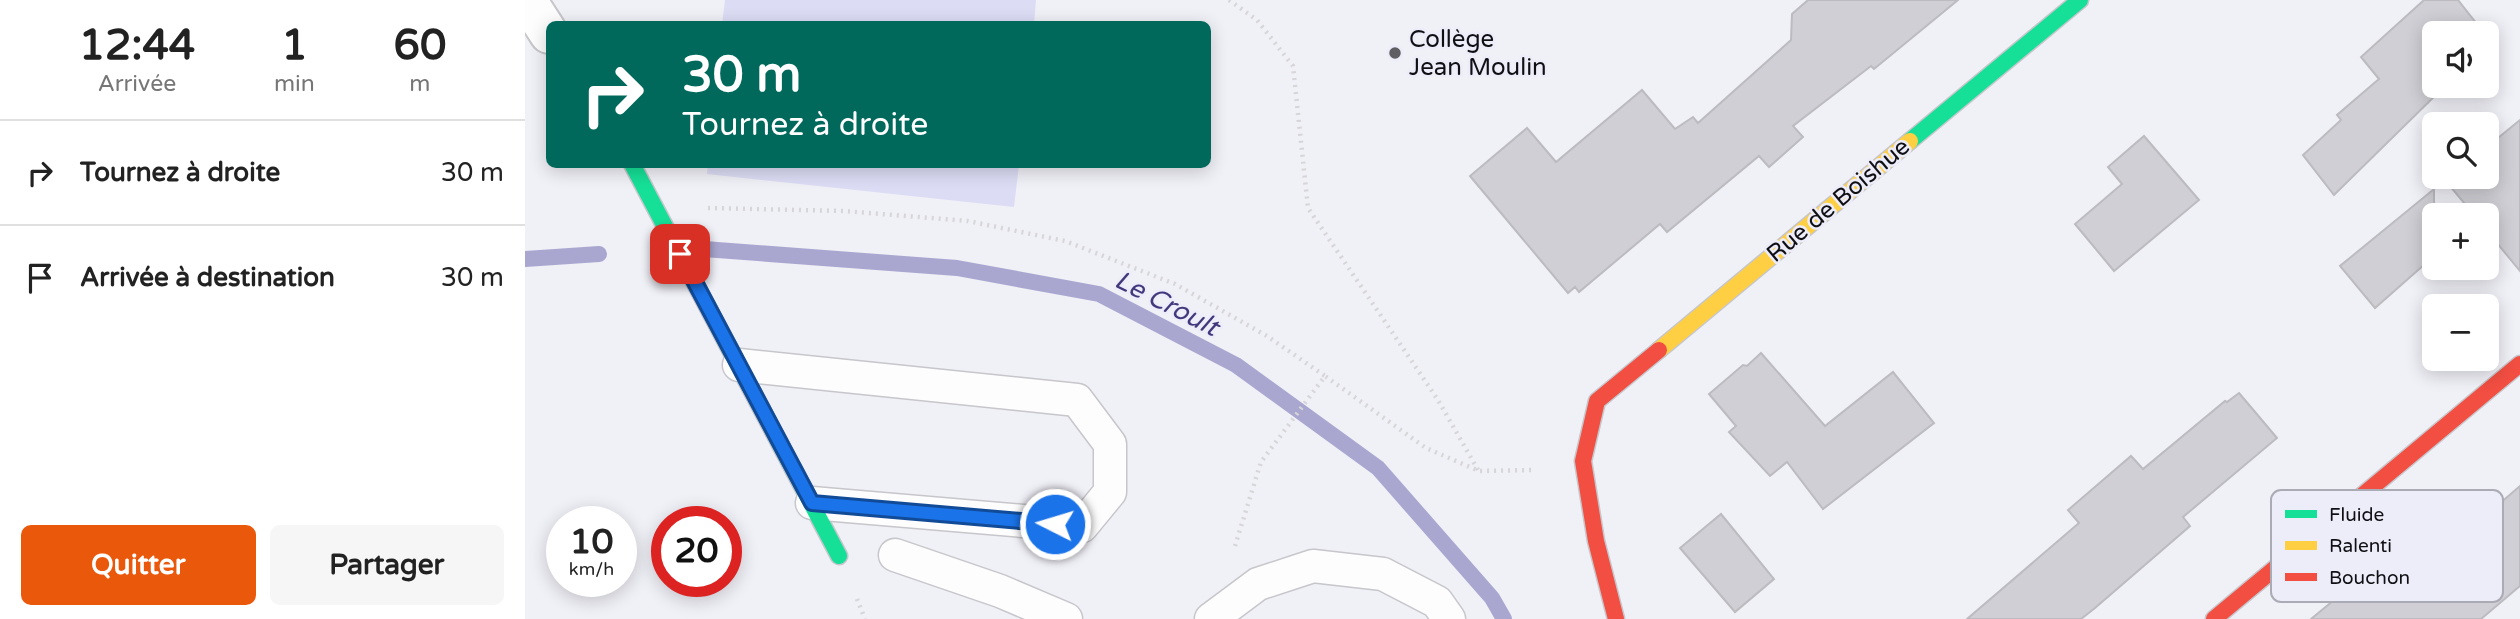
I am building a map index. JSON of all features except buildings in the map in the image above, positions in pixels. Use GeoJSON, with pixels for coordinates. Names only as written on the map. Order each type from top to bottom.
{"type":"FeatureCollection","features":[{"type":"Feature","properties":{"kind":"street"},"geometry":{"type":"LineString","coordinates":[[527,0],[546,29]]}},
{"type":"Feature","properties":{"kind":"street","name":"Rue de Boishue"},"geometry":{"type":"LineString","coordinates":[[1583,461],[1597,401],[2080,0]]}},
{"type":"Feature","properties":{"kind":"street"},"geometry":{"type":"LineString","coordinates":[[634,168],[839,556]]}},
{"type":"Feature","properties":{"kind":"street"},"geometry":{"type":"LineString","coordinates":[[2368,490],[2520,363]]}},
{"type":"Feature","properties":{"kind":"street"},"geometry":{"type":"LineString","coordinates":[[1583,461],[1596,541],[1616,619]]}},
{"type":"Feature","properties":{"kind":"street"},"geometry":{"type":"LineString","coordinates":[[2214,619],[2271,571]]}},
{"type":"Feature","properties":{"kind":"lane"},"geometry":{"type":"LineString","coordinates":[[739,365],[1077,400],[1110,444],[1110,492],[1082,526],[812,503]]}},
{"type":"Feature","properties":{"kind":"lane"},"geometry":{"type":"LineString","coordinates":[[895,555],[1000,591],[1066,619]]}},
{"type":"Feature","properties":{"kind":"lane"},"geometry":{"type":"LineString","coordinates":[[1212,618],[1258,584],[1313,566],[1383,574],[1437,602],[1449,619]]}},
{"type":"Feature","properties":{"kind":"path"},"geometry":{"type":"LineString","coordinates":[[1229,0],[1257,20],[1293,65],[1308,208],[1438,400],[1479,471]]}},
{"type":"Feature","properties":{"kind":"path"},"geometry":{"type":"LineString","coordinates":[[656,210],[723,207],[844,211],[968,221],[1065,241],[1175,284],[1268,336],[1426,448],[1479,471],[1549,470],[1583,461]]}},
{"type":"Feature","properties":{"kind":"path"},"geometry":{"type":"LineString","coordinates":[[1212,618],[1261,462],[1325,376]]}},
{"type":"Feature","properties":{"kind":"shaded area"},"geometry":{"type":"Polygon","coordinates":[[[725,0],[1036,0],[1034,21],[722,21],[725,0]]]}},
{"type":"Feature","properties":{"kind":"shaded area"},"geometry":{"type":"Polygon","coordinates":[[[708,168],[1019,168],[1014,207],[707,174],[708,168]]]}},
{"type":"Feature","properties":{"kind":"waterway","name":"Le Croult"},"geometry":{"type":"LineString","coordinates":[[704,249],[957,268],[1099,294],[1236,365],[1378,468],[1492,598],[1504,619]]}},
{"type":"Feature","properties":{"kind":"waterway","name":"Le Croult"},"geometry":{"type":"LineString","coordinates":[[525,259],[599,254]]}},
{"type":"Feature","properties":{"kind":"traffic: fast"},"geometry":{"type":"LineString","coordinates":[[1910,141],[2080,0]]}},
{"type":"Feature","properties":{"kind":"traffic: fast"},"geometry":{"type":"LineString","coordinates":[[634,168],[839,556]]}},
{"type":"Feature","properties":{"kind":"traffic: slow"},"geometry":{"type":"LineString","coordinates":[[1659,350],[1910,141]]}},
{"type":"Feature","properties":{"kind":"traffic: jam"},"geometry":{"type":"LineString","coordinates":[[1616,619],[1596,541],[1583,461],[1597,401],[1659,350]]}},
{"type":"Feature","properties":{"kind":"traffic: jam"},"geometry":{"type":"LineString","coordinates":[[2369,490],[2520,364]]}},
{"type":"Feature","properties":{"kind":"traffic: jam"},"geometry":{"type":"LineString","coordinates":[[2214,619],[2271,572]]}},
{"type":"Feature","properties":{"kind":"place","name":"Collège Jean Moulin"},"geometry":{"type":"Point","coordinates":[1395,53]}},
{"type":"Feature","properties":{"kind":"route"},"geometry":{"type":"LineString","coordinates":[[680,254],[812,503],[1055,524]]}}]}
